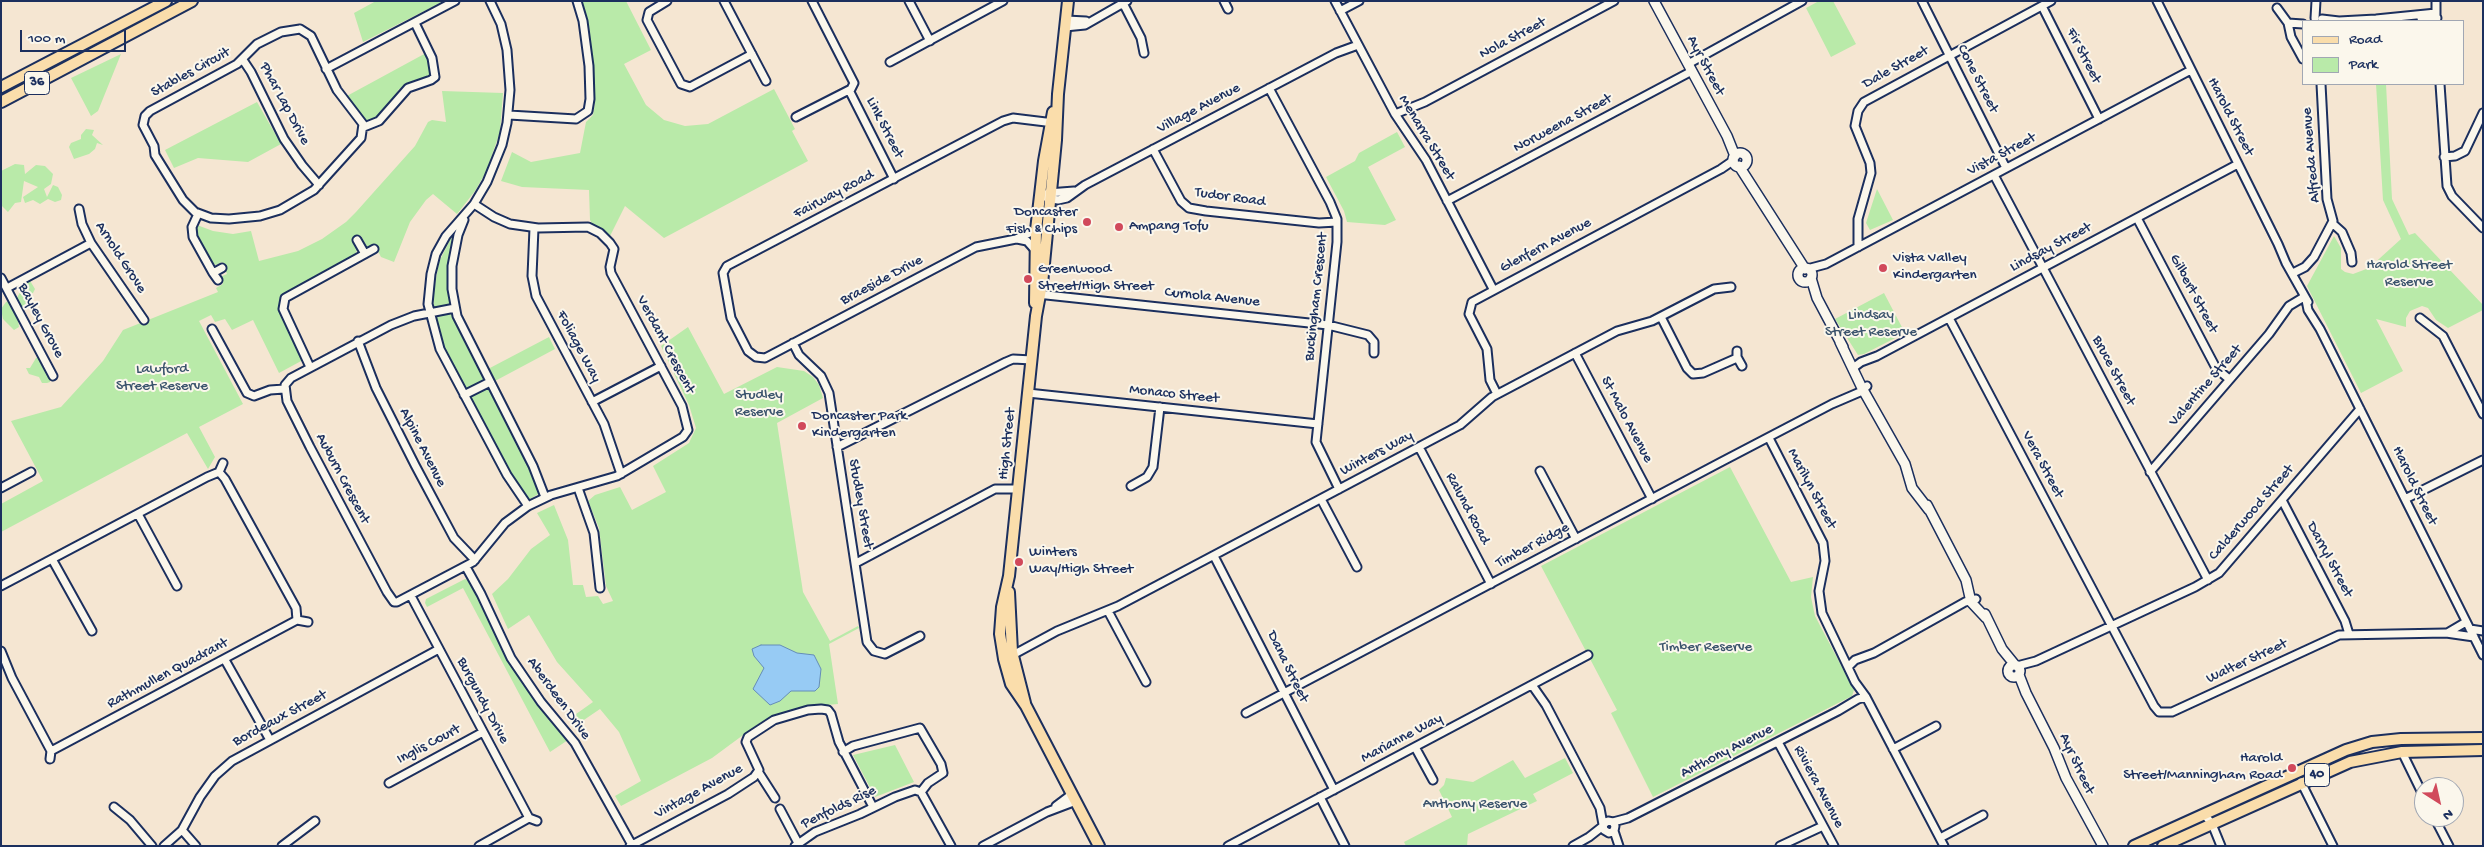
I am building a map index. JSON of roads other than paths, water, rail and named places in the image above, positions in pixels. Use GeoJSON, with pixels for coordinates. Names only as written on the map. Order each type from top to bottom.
{"type":"FeatureCollection","features":[{"type":"Feature","properties":{"kind":"main road","name":"36"},"geometry":{"type":"LineString","coordinates":[[1,88],[166,1]]}},
{"type":"Feature","properties":{"kind":"main road","name":"High Street"},"geometry":{"type":"LineString","coordinates":[[1068,1],[1053,123],[1032,360],[1009,576],[1002,608],[1011,684],[1026,706],[1099,846]]}},
{"type":"Feature","properties":{"kind":"main road","name":"36"},"geometry":{"type":"LineString","coordinates":[[1,102],[187,2]]}},
{"type":"Feature","properties":{"kind":"main road","name":"High Street"},"geometry":{"type":"LineString","coordinates":[[1037,294],[1036,230],[1047,196]]}},
{"type":"Feature","properties":{"kind":"main road","name":"40"},"geometry":{"type":"LineString","coordinates":[[2134,846],[2332,755],[2360,745],[2401,739],[2483,738]]}},
{"type":"Feature","properties":{"kind":"main road","name":"40"},"geometry":{"type":"LineString","coordinates":[[2163,846],[2301,782],[2350,762],[2402,752],[2483,750]]}},
{"type":"Feature","properties":{"kind":"street"},"geometry":{"type":"LineString","coordinates":[[326,69],[455,1]]}},
{"type":"Feature","properties":{"kind":"street"},"geometry":{"type":"LineString","coordinates":[[411,596],[466,567],[475,560],[505,523],[528,506],[507,475],[440,349],[429,312],[429,284],[436,254],[446,236],[474,204],[496,162],[509,115],[510,90],[507,50],[500,24],[490,1]]}},
{"type":"Feature","properties":{"kind":"street"},"geometry":{"type":"LineString","coordinates":[[509,115],[576,119],[588,111],[590,99],[589,66],[583,22],[577,1]]}},
{"type":"Feature","properties":{"kind":"street"},"geometry":{"type":"LineString","coordinates":[[667,1],[649,12],[647,20],[681,84],[690,87],[752,54]]}},
{"type":"Feature","properties":{"kind":"street"},"geometry":{"type":"LineString","coordinates":[[724,1],[766,81]]}},
{"type":"Feature","properties":{"kind":"street"},"geometry":{"type":"LineString","coordinates":[[796,118],[853,87],[853,80],[812,1]]}},
{"type":"Feature","properties":{"kind":"street"},"geometry":{"type":"LineString","coordinates":[[909,1],[930,41]]}},
{"type":"Feature","properties":{"kind":"street"},"geometry":{"type":"LineString","coordinates":[[890,62],[1004,1]]}},
{"type":"Feature","properties":{"kind":"street"},"geometry":{"type":"LineString","coordinates":[[1224,1],[1228,9]]}},
{"type":"Feature","properties":{"kind":"street","name":"Menarra Street"},"geometry":{"type":"LineString","coordinates":[[1335,1],[1396,117],[1426,160],[1493,289]]}},
{"type":"Feature","properties":{"kind":"street"},"geometry":{"type":"LineString","coordinates":[[1340,11],[1358,1]]}},
{"type":"Feature","properties":{"kind":"street","name":"Nola Street"},"geometry":{"type":"LineString","coordinates":[[1396,117],[1614,1]]}},
{"type":"Feature","properties":{"kind":"street"},"geometry":{"type":"LineString","coordinates":[[1782,1],[1786,9]]}},
{"type":"Feature","properties":{"kind":"street","name":"Norweena Street"},"geometry":{"type":"LineString","coordinates":[[1447,201],[1689,65],[1709,50],[1802,1]]}},
{"type":"Feature","properties":{"kind":"street","name":"Cone Street"},"geometry":{"type":"LineString","coordinates":[[1922,1],[2006,168]]}},
{"type":"Feature","properties":{"kind":"street","name":"Dale Street"},"geometry":{"type":"LineString","coordinates":[[1858,247],[1858,219],[1871,173],[1870,163],[1856,130],[1858,111],[1872,96],[2051,1]]}},
{"type":"Feature","properties":{"kind":"street","name":"Harold Street"},"geometry":{"type":"LineString","coordinates":[[2157,1],[2278,244],[2289,262],[2308,310],[2320,329],[2474,637],[2480,641],[2483,654]]}},
{"type":"Feature","properties":{"kind":"street"},"geometry":{"type":"LineString","coordinates":[[2357,20],[2413,17],[2437,18],[2436,1]]}},
{"type":"Feature","properties":{"kind":"street"},"geometry":{"type":"LineString","coordinates":[[1065,23],[1092,20],[1125,2],[1141,38],[1144,53]]}},
{"type":"Feature","properties":{"kind":"street"},"geometry":{"type":"LineString","coordinates":[[2316,2],[2318,19]]}},
{"type":"Feature","properties":{"kind":"street","name":"Ayr Street"},"geometry":{"type":"LineString","coordinates":[[1657,3],[1754,188],[1806,274],[1840,342],[1856,367],[1864,388],[1904,464],[1912,488],[1929,510],[1966,580],[1973,589],[1972,601],[1982,606],[1986,618],[2054,748],[2066,778],[2103,846]]}},
{"type":"Feature","properties":{"kind":"street"},"geometry":{"type":"LineString","coordinates":[[2275,5],[2287,23],[2302,58]]}},
{"type":"Feature","properties":{"kind":"street","name":"Fir Street"},"geometry":{"type":"LineString","coordinates":[[2042,6],[2099,119]]}},
{"type":"Feature","properties":{"kind":"street"},"geometry":{"type":"LineString","coordinates":[[218,280],[192,234],[194,221],[198,214],[229,219],[265,215],[300,200],[319,185],[361,138],[364,127],[379,121],[408,88],[435,77],[432,58],[415,23]]}},
{"type":"Feature","properties":{"kind":"street"},"geometry":{"type":"LineString","coordinates":[[2287,23],[2302,23]]}},
{"type":"Feature","properties":{"kind":"street","name":"Stables Circuit"},"geometry":{"type":"LineString","coordinates":[[198,214],[189,207],[170,176],[163,170],[155,155],[154,146],[145,130],[143,120],[150,110],[243,60],[257,44],[280,32],[300,29],[311,36],[337,90],[364,127]]}},
{"type":"Feature","properties":{"kind":"street","name":"Village Avenue"},"geometry":{"type":"LineString","coordinates":[[1047,196],[1075,191],[1357,42]]}},
{"type":"Feature","properties":{"kind":"street","name":"Phar Lap Drive"},"geometry":{"type":"LineString","coordinates":[[243,60],[251,72],[284,139],[319,185]]}},
{"type":"Feature","properties":{"kind":"street","name":"Vista Street"},"geometry":{"type":"LineString","coordinates":[[1806,274],[2191,70]]}},
{"type":"Feature","properties":{"kind":"street","name":"Alfreda Avenue"},"geometry":{"type":"LineString","coordinates":[[2293,273],[2305,267],[2314,257],[2332,223],[2332,214],[2327,199],[2321,85]]}},
{"type":"Feature","properties":{"kind":"street"},"geometry":{"type":"LineString","coordinates":[[2440,85],[2448,190],[2483,228]]}},
{"type":"Feature","properties":{"kind":"street","name":"Buckingham Crescent"},"geometry":{"type":"LineString","coordinates":[[1269,88],[1330,202],[1337,222],[1337,242],[1317,446],[1339,489]]}},
{"type":"Feature","properties":{"kind":"street","name":"Link Street"},"geometry":{"type":"LineString","coordinates":[[849,90],[894,179]]}},
{"type":"Feature","properties":{"kind":"street"},"geometry":{"type":"LineString","coordinates":[[2444,157],[2455,156],[2465,151],[2483,113]]}},
{"type":"Feature","properties":{"kind":"street","name":"Fairway Road"},"geometry":{"type":"LineString","coordinates":[[765,358],[756,357],[748,351],[731,318],[723,277],[727,266],[1008,119],[1053,123]]}},
{"type":"Feature","properties":{"kind":"street","name":"Tudor Road"},"geometry":{"type":"LineString","coordinates":[[1153,149],[1181,201],[1189,208],[1310,222],[1337,222]]}},
{"type":"Feature","properties":{"kind":"street","name":"Glenfern Avenue"},"geometry":{"type":"LineString","coordinates":[[1497,394],[1490,380],[1487,349],[1468,311],[1472,302],[1493,289],[1739,160]]}},
{"type":"Feature","properties":{"kind":"street","name":"Lindsay Street"},"geometry":{"type":"LineString","coordinates":[[1856,367],[2238,164]]}},
{"type":"Feature","properties":{"kind":"street","name":"Bruce Street"},"geometry":{"type":"LineString","coordinates":[[1994,175],[2208,580]]}},
{"type":"Feature","properties":{"kind":"street","name":"Verdant Crescent"},"geometry":{"type":"LineString","coordinates":[[474,204],[499,220],[534,228],[588,227],[600,233],[610,243],[614,249],[610,267],[611,273],[661,366],[684,412],[689,427],[688,433],[621,474],[545,497],[528,506]]}},
{"type":"Feature","properties":{"kind":"street","name":"Arnold Grove"},"geometry":{"type":"LineString","coordinates":[[79,209],[82,224],[91,243],[144,320]]}},
{"type":"Feature","properties":{"kind":"street"},"geometry":{"type":"LineString","coordinates":[[466,215],[458,235],[452,266],[455,308],[463,330],[533,466],[545,497]]}},
{"type":"Feature","properties":{"kind":"street","name":"Gilbert Street"},"geometry":{"type":"LineString","coordinates":[[2137,218],[2216,368],[2229,379]]}},
{"type":"Feature","properties":{"kind":"street","name":"Alfreda Avenue"},"geometry":{"type":"LineString","coordinates":[[2332,223],[2342,232],[2351,253],[2352,262]]}},
{"type":"Feature","properties":{"kind":"street","name":"Foliage Way"},"geometry":{"type":"LineString","coordinates":[[534,228],[532,276],[534,289],[611,441],[621,474]]}},
{"type":"Feature","properties":{"kind":"street","name":"Braeside Drive"},"geometry":{"type":"LineString","coordinates":[[765,358],[976,247],[1016,239],[1036,230]]}},
{"type":"Feature","properties":{"kind":"street"},"geometry":{"type":"LineString","coordinates":[[1016,239],[1027,241],[1035,250]]}},
{"type":"Feature","properties":{"kind":"street"},"geometry":{"type":"LineString","coordinates":[[357,240],[365,254]]}},
{"type":"Feature","properties":{"kind":"street"},"geometry":{"type":"LineString","coordinates":[[7,288],[91,243]]}},
{"type":"Feature","properties":{"kind":"street"},"geometry":{"type":"LineString","coordinates":[[310,367],[283,309],[285,298],[374,249]]}},
{"type":"Feature","properties":{"kind":"street"},"geometry":{"type":"LineString","coordinates":[[213,273],[222,268]]}},
{"type":"Feature","properties":{"kind":"street","name":"Bayley Grove"},"geometry":{"type":"LineString","coordinates":[[1,278],[53,376]]}},
{"type":"Feature","properties":{"kind":"street","name":"Winters Way"},"geometry":{"type":"LineString","coordinates":[[1007,652],[1031,645],[1057,631],[1108,611],[1214,556],[1465,423],[1497,394],[1622,329],[1661,317],[1714,289],[1730,287]]}},
{"type":"Feature","properties":{"kind":"street","name":"Curnola Avenue"},"geometry":{"type":"LineString","coordinates":[[1037,294],[1328,325],[1368,335],[1374,342],[1374,353]]}},
{"type":"Feature","properties":{"kind":"street","name":"Valentine Street"},"geometry":{"type":"LineString","coordinates":[[2150,472],[2291,304],[2304,297]]}},
{"type":"Feature","properties":{"kind":"street"},"geometry":{"type":"LineString","coordinates":[[212,329],[247,393],[254,396],[270,390],[284,389],[291,378],[390,325],[429,312],[455,308]]}},
{"type":"Feature","properties":{"kind":"street"},"geometry":{"type":"LineString","coordinates":[[1661,317],[1687,368],[1693,374],[1703,373],[1737,355],[1742,366]]}},
{"type":"Feature","properties":{"kind":"street","name":"Vera Street"},"geometry":{"type":"LineString","coordinates":[[1948,318],[2112,626]]}},
{"type":"Feature","properties":{"kind":"street"},"geometry":{"type":"LineString","coordinates":[[2420,318],[2443,336],[2483,414]]}},
{"type":"Feature","properties":{"kind":"street","name":"Alpine Avenue"},"geometry":{"type":"LineString","coordinates":[[358,341],[376,388],[454,538],[475,560]]}},
{"type":"Feature","properties":{"kind":"street","name":"Studley Street"},"geometry":{"type":"LineString","coordinates":[[793,343],[799,355],[822,376],[828,393],[867,642],[874,651],[885,654],[920,636]]}},
{"type":"Feature","properties":{"kind":"street","name":"St Malo Avenue"},"geometry":{"type":"LineString","coordinates":[[1575,353],[1652,499]]}},
{"type":"Feature","properties":{"kind":"street"},"geometry":{"type":"LineString","coordinates":[[837,447],[1006,362],[1013,359],[1032,360]]}},
{"type":"Feature","properties":{"kind":"street"},"geometry":{"type":"LineString","coordinates":[[592,402],[661,366]]}},
{"type":"Feature","properties":{"kind":"street"},"geometry":{"type":"LineString","coordinates":[[464,395],[490,382]]}},
{"type":"Feature","properties":{"kind":"street","name":"Timber Ridge"},"geometry":{"type":"LineString","coordinates":[[1246,713],[1864,388]]}},
{"type":"Feature","properties":{"kind":"street","name":"Auburn Crescent"},"geometry":{"type":"LineString","coordinates":[[284,389],[287,401],[306,439],[387,592],[397,602],[411,596]]}},
{"type":"Feature","properties":{"kind":"street","name":"Monaco Street"},"geometry":{"type":"LineString","coordinates":[[1028,393],[1318,424]]}},
{"type":"Feature","properties":{"kind":"street"},"geometry":{"type":"LineString","coordinates":[[1131,486],[1144,479],[1153,467],[1160,407]]}},
{"type":"Feature","properties":{"kind":"street","name":"Calderwood Street"},"geometry":{"type":"LineString","coordinates":[[2015,671],[2208,580],[2222,570],[2360,409]]}},
{"type":"Feature","properties":{"kind":"street","name":"Marilyn Street"},"geometry":{"type":"LineString","coordinates":[[1769,438],[1824,544],[1825,561],[1818,591],[1820,608],[1855,682],[1866,697],[1944,846]]}},
{"type":"Feature","properties":{"kind":"street","name":"Ralund Road"},"geometry":{"type":"LineString","coordinates":[[1419,447],[1491,584]]}},
{"type":"Feature","properties":{"kind":"street"},"geometry":{"type":"LineString","coordinates":[[2405,499],[2483,460]]}},
{"type":"Feature","properties":{"kind":"street"},"geometry":{"type":"LineString","coordinates":[[1,586],[219,472],[223,462]]}},
{"type":"Feature","properties":{"kind":"street"},"geometry":{"type":"LineString","coordinates":[[1540,471],[1576,539]]}},
{"type":"Feature","properties":{"kind":"street"},"geometry":{"type":"LineString","coordinates":[[1,488],[31,472]]}},
{"type":"Feature","properties":{"kind":"street"},"geometry":{"type":"LineString","coordinates":[[219,472],[225,479],[296,608],[297,620],[308,622]]}},
{"type":"Feature","properties":{"kind":"street"},"geometry":{"type":"LineString","coordinates":[[578,488],[594,533],[600,588]]}},
{"type":"Feature","properties":{"kind":"street"},"geometry":{"type":"LineString","coordinates":[[856,563],[992,491],[999,488],[1018,489]]}},
{"type":"Feature","properties":{"kind":"street"},"geometry":{"type":"LineString","coordinates":[[1321,499],[1357,567]]}},
{"type":"Feature","properties":{"kind":"street","name":"Darryl Street"},"geometry":{"type":"LineString","coordinates":[[2282,500],[2345,621],[2349,634]]}},
{"type":"Feature","properties":{"kind":"street"},"geometry":{"type":"LineString","coordinates":[[138,514],[177,586]]}},
{"type":"Feature","properties":{"kind":"street","name":"Dana Street"},"geometry":{"type":"LineString","coordinates":[[1214,556],[1334,790]]}},
{"type":"Feature","properties":{"kind":"street"},"geometry":{"type":"LineString","coordinates":[[52,559],[92,631]]}},
{"type":"Feature","properties":{"kind":"street","name":"Aberdeen Drive"},"geometry":{"type":"LineString","coordinates":[[466,567],[511,658],[541,702],[575,743],[631,845]]}},
{"type":"Feature","properties":{"kind":"street","name":"Burgundy Drive"},"geometry":{"type":"LineString","coordinates":[[411,596],[483,732],[533,820],[479,846]]}},
{"type":"Feature","properties":{"kind":"street"},"geometry":{"type":"LineString","coordinates":[[1849,666],[1861,662],[1874,653],[1972,601]]}},
{"type":"Feature","properties":{"kind":"street"},"geometry":{"type":"LineString","coordinates":[[1108,611],[1146,682]]}},
{"type":"Feature","properties":{"kind":"street","name":"Rathmullen Quadrant"},"geometry":{"type":"LineString","coordinates":[[1,651],[12,678],[51,755],[297,620]]}},
{"type":"Feature","properties":{"kind":"street"},"geometry":{"type":"LineString","coordinates":[[2468,625],[2483,631]]}},
{"type":"Feature","properties":{"kind":"street","name":"Walter Street"},"geometry":{"type":"LineString","coordinates":[[2446,633],[2468,625]]}},
{"type":"Feature","properties":{"kind":"street","name":"Walter Street"},"geometry":{"type":"LineString","coordinates":[[2112,626],[2154,706],[2164,714],[2172,712],[2335,636],[2349,634],[2446,633],[2474,637]]}},
{"type":"Feature","properties":{"kind":"street","name":"Bordeaux Street"},"geometry":{"type":"LineString","coordinates":[[164,846],[182,830],[200,797],[215,776],[232,761],[439,650]]}},
{"type":"Feature","properties":{"kind":"street","name":"Marianne Way"},"geometry":{"type":"LineString","coordinates":[[1228,846],[1588,655]]}},
{"type":"Feature","properties":{"kind":"street"},"geometry":{"type":"LineString","coordinates":[[226,660],[270,740]]}},
{"type":"Feature","properties":{"kind":"street"},"geometry":{"type":"LineString","coordinates":[[1535,684],[1618,846]]}},
{"type":"Feature","properties":{"kind":"street","name":"Anthony Avenue"},"geometry":{"type":"LineString","coordinates":[[1573,846],[1838,712],[1850,703],[1866,697]]}},
{"type":"Feature","properties":{"kind":"street","name":"Vintage Avenue"},"geometry":{"type":"LineString","coordinates":[[631,845],[728,794],[758,774],[758,766],[746,742],[748,737],[774,720],[814,710],[828,710],[832,714],[843,752],[873,807]]}},
{"type":"Feature","properties":{"kind":"street"},"geometry":{"type":"LineString","coordinates":[[1893,749],[1936,726]]}},
{"type":"Feature","properties":{"kind":"street"},"geometry":{"type":"LineString","coordinates":[[843,752],[853,746],[920,728],[944,770],[940,776],[928,783],[921,792],[951,846]]}},
{"type":"Feature","properties":{"kind":"street","name":"Inglis Court"},"geometry":{"type":"LineString","coordinates":[[389,783],[483,732]]}},
{"type":"Feature","properties":{"kind":"street","name":"Riviera Avenue"},"geometry":{"type":"LineString","coordinates":[[1778,742],[1834,846]]}},
{"type":"Feature","properties":{"kind":"street"},"geometry":{"type":"LineString","coordinates":[[1415,747],[1433,780]]}},
{"type":"Feature","properties":{"kind":"street"},"geometry":{"type":"LineString","coordinates":[[2402,752],[2414,777]]}},
{"type":"Feature","properties":{"kind":"street"},"geometry":{"type":"LineString","coordinates":[[758,774],[775,798]]}},
{"type":"Feature","properties":{"kind":"street"},"geometry":{"type":"LineString","coordinates":[[2301,782],[2333,846]]}},
{"type":"Feature","properties":{"kind":"street","name":"Penfolds Rise"},"geometry":{"type":"LineString","coordinates":[[797,845],[815,832],[895,797],[915,790],[921,792]]}},
{"type":"Feature","properties":{"kind":"street"},"geometry":{"type":"LineString","coordinates":[[1320,797],[1345,846]]}},
{"type":"Feature","properties":{"kind":"street"},"geometry":{"type":"LineString","coordinates":[[983,846],[1074,798]]}},
{"type":"Feature","properties":{"kind":"street"},"geometry":{"type":"LineString","coordinates":[[114,808],[130,820],[152,846]]}},
{"type":"Feature","properties":{"kind":"street"},"geometry":{"type":"LineString","coordinates":[[780,809],[797,845]]}},
{"type":"Feature","properties":{"kind":"street"},"geometry":{"type":"LineString","coordinates":[[2204,814],[2212,824],[2220,846]]}},
{"type":"Feature","properties":{"kind":"street"},"geometry":{"type":"LineString","coordinates":[[1940,838],[1983,815]]}},
{"type":"Feature","properties":{"kind":"street"},"geometry":{"type":"LineString","coordinates":[[282,846],[315,821]]}},
{"type":"Feature","properties":{"kind":"street"},"geometry":{"type":"LineString","coordinates":[[1780,846],[1823,826]]}},
{"type":"Feature","properties":{"kind":"street"},"geometry":{"type":"LineString","coordinates":[[2439,827],[2449,846]]}},
{"type":"Feature","properties":{"kind":"street"},"geometry":{"type":"LineString","coordinates":[[2202,828],[2213,836],[2220,846]]}},
{"type":"Feature","properties":{"kind":"street"},"geometry":{"type":"LineString","coordinates":[[182,830],[196,846]]}},
{"type":"Feature","properties":{"kind":"water"},"geometry":{"type":"Polygon","coordinates":[[[761,645],[780,645],[797,653],[814,655],[821,669],[819,687],[815,691],[791,691],[780,701],[770,705],[753,689],[764,668],[754,656],[752,649],[761,645]]]}},
{"type":"Feature","properties":{"kind":"place","name":"Doncaster Fish & Chips"},"geometry":{"type":"Point","coordinates":[1087,222]}},
{"type":"Feature","properties":{"kind":"place","name":"Ampang Tofu"},"geometry":{"type":"Point","coordinates":[1119,227]}},
{"type":"Feature","properties":{"kind":"place","name":"Vista Valley Kindergarten"},"geometry":{"type":"Point","coordinates":[1883,268]}},
{"type":"Feature","properties":{"kind":"place","name":"Greenwood Street/High Street"},"geometry":{"type":"Point","coordinates":[1028,279]}},
{"type":"Feature","properties":{"kind":"place","name":"Doncaster Park Kindergarten"},"geometry":{"type":"Point","coordinates":[802,426]}},
{"type":"Feature","properties":{"kind":"place","name":"Winters Way/High Street"},"geometry":{"type":"Point","coordinates":[1019,562]}},
{"type":"Feature","properties":{"kind":"place","name":"Harold Street/Manningham Road"},"geometry":{"type":"Point","coordinates":[2292,768]}},
{"type":"Feature","properties":{"kind":"park label","name":"Harold Street Reserve"},"geometry":{"type":"Point","coordinates":[2409,274]}},
{"type":"Feature","properties":{"kind":"park label","name":"Lindsay Street Reserve"},"geometry":{"type":"Point","coordinates":[1871,324]}},
{"type":"Feature","properties":{"kind":"park label","name":"Lawford Street Reserve"},"geometry":{"type":"Point","coordinates":[162,378]}},
{"type":"Feature","properties":{"kind":"park label","name":"Studley Reserve"},"geometry":{"type":"Point","coordinates":[759,404]}},
{"type":"Feature","properties":{"kind":"park label","name":"Timber Reserve"},"geometry":{"type":"Point","coordinates":[1706,648]}},
{"type":"Feature","properties":{"kind":"park label","name":"Anthony Reserve"},"geometry":{"type":"Point","coordinates":[1475,805]}}]}
